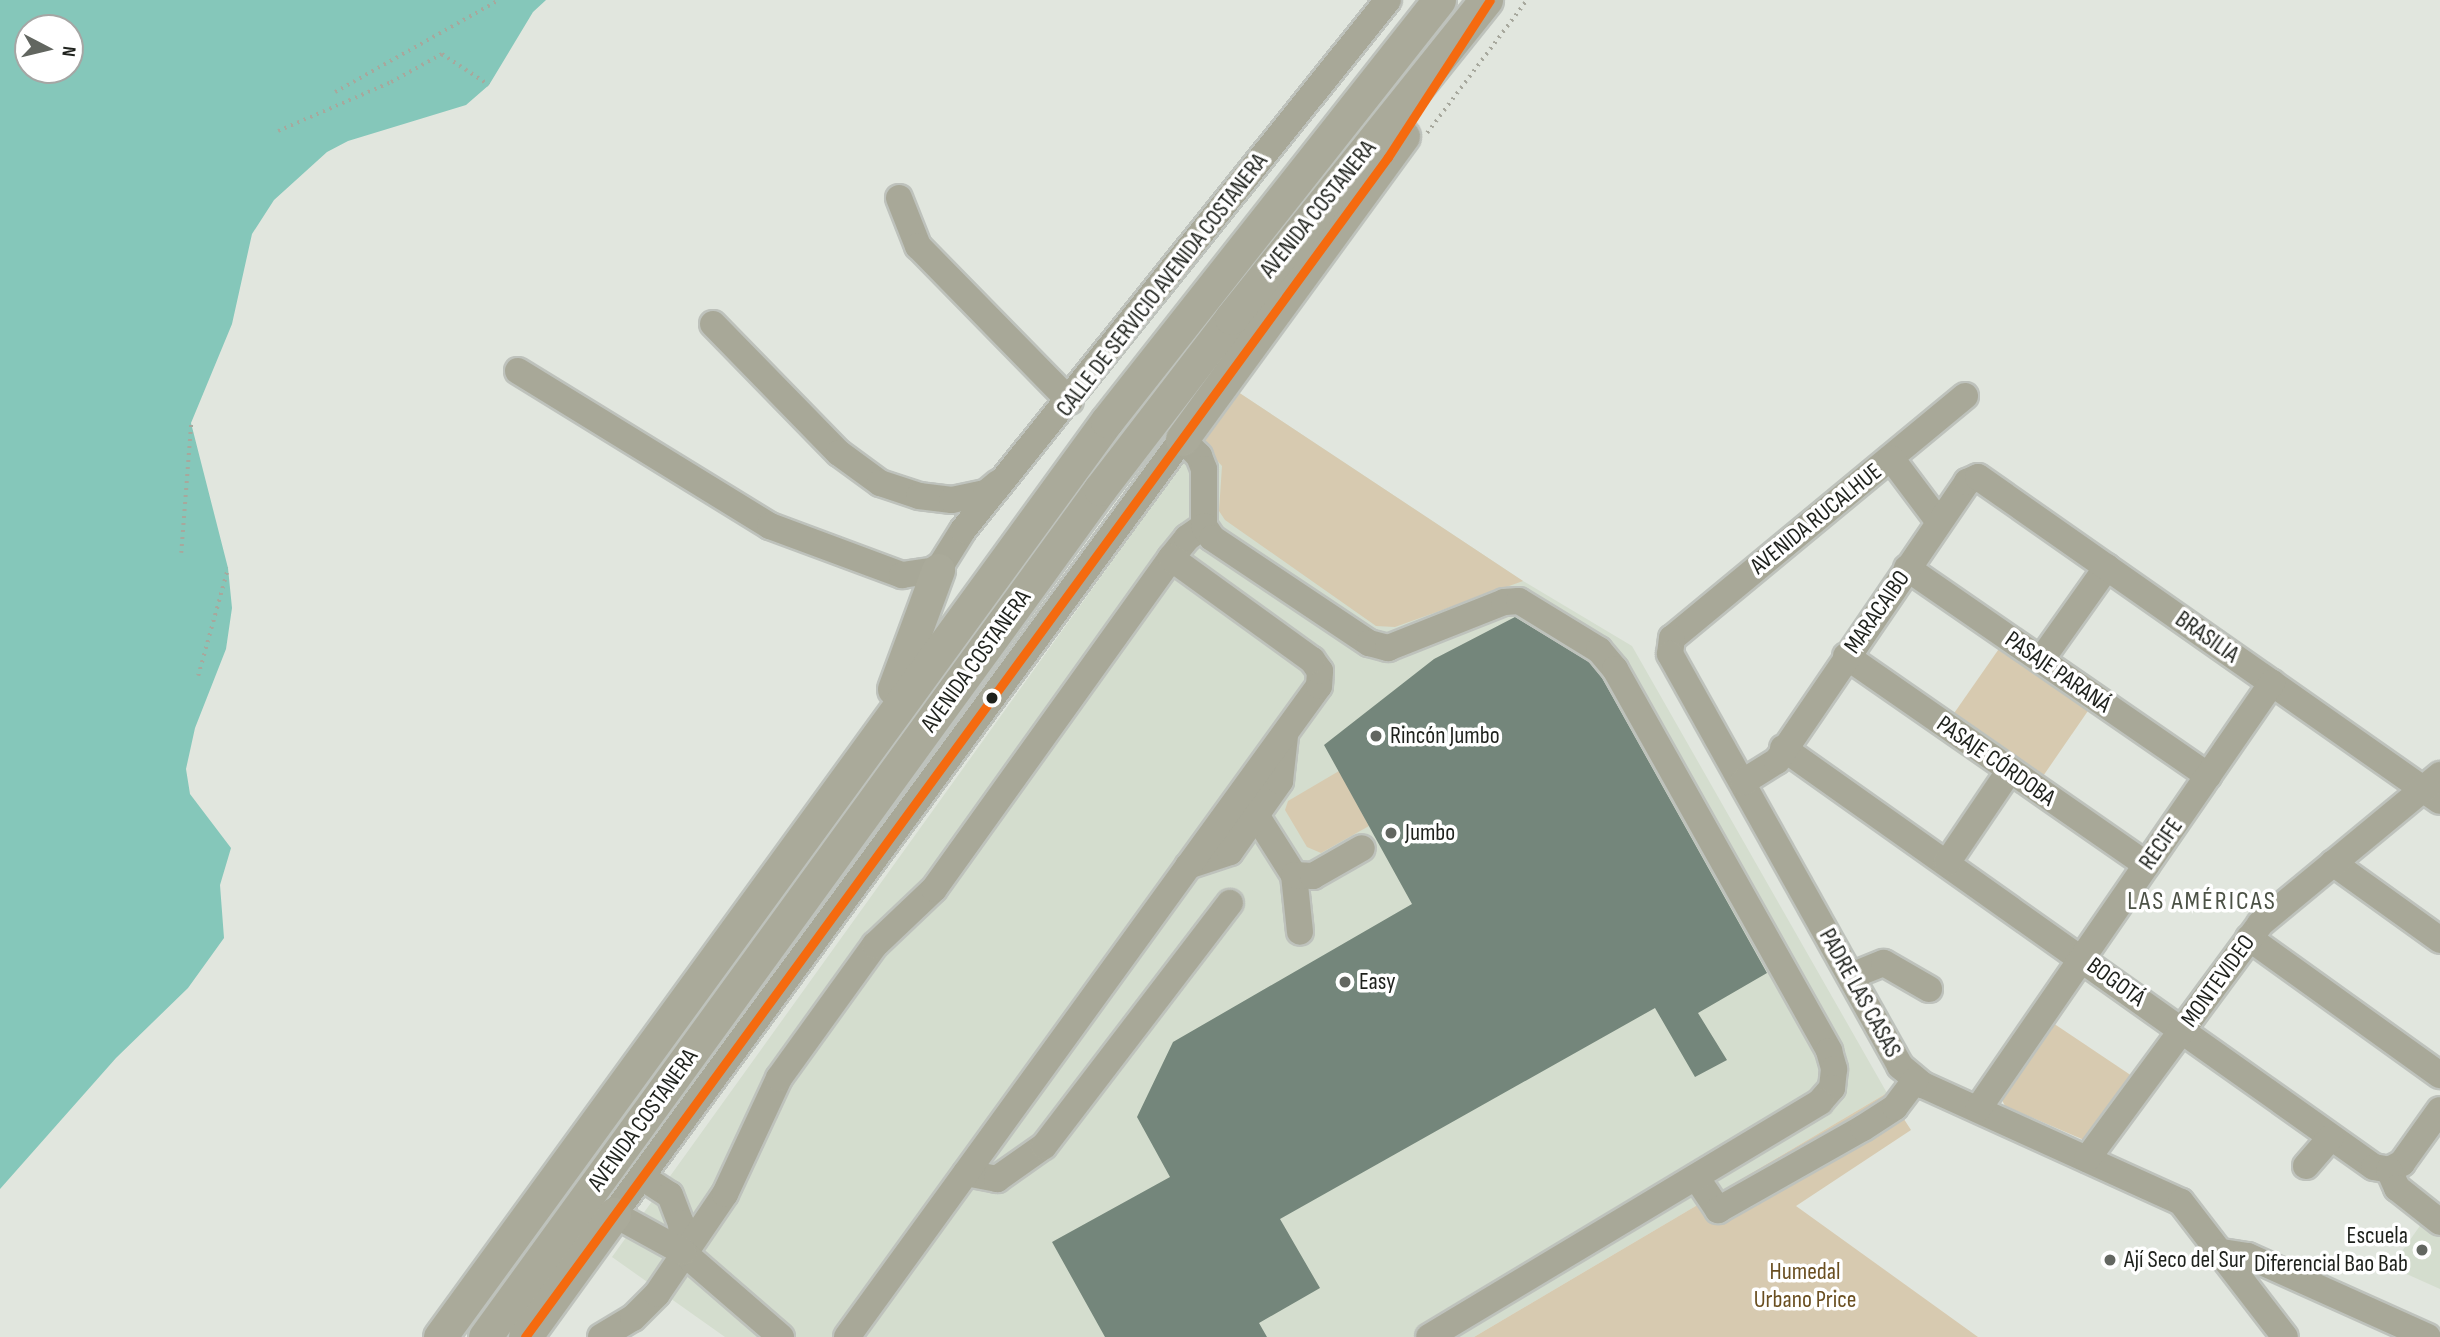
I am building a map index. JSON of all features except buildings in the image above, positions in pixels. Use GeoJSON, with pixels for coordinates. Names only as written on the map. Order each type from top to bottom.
{"type":"FeatureCollection","features":[{"type":"Feature","properties":{"kind":"main road","name":"AVENIDA COSTANERA"},"geometry":{"type":"LineString","coordinates":[[440,1337],[864,751],[1107,421],[1439,0]]}},
{"type":"Feature","properties":{"kind":"main road","name":"AVENIDA COSTANERA"},"geometry":{"type":"LineString","coordinates":[[485,1337],[1116,469],[1488,0]]}},
{"type":"Feature","properties":{"kind":"main road"},"geometry":{"type":"LineString","coordinates":[[1182,439],[1388,157],[1488,0]]}},
{"type":"Feature","properties":{"kind":"main road"},"geometry":{"type":"LineString","coordinates":[[864,751],[898,679],[938,570]]}},
{"type":"Feature","properties":{"kind":"main road"},"geometry":{"type":"LineString","coordinates":[[525,1337],[614,1214]]}},
{"type":"Feature","properties":{"kind":"street","name":"CALLE DE SERVICIO AVENIDA COSTANERA"},"geometry":{"type":"LineString","coordinates":[[938,570],[963,530],[1018,466],[1388,0]]}},
{"type":"Feature","properties":{"kind":"street"},"geometry":{"type":"LineString","coordinates":[[899,198],[918,246],[1070,401]]}},
{"type":"Feature","properties":{"kind":"street"},"geometry":{"type":"LineString","coordinates":[[713,324],[839,453],[880,483],[919,495],[952,500],[986,493],[1018,466]]}},
{"type":"Feature","properties":{"kind":"street"},"geometry":{"type":"LineString","coordinates":[[518,371],[770,526],[902,575],[938,570]]}},
{"type":"Feature","properties":{"kind":"street","name":"AVENIDA RUCALHUE"},"geometry":{"type":"LineString","coordinates":[[1670,644],[1965,396]]}},
{"type":"Feature","properties":{"kind":"street"},"geometry":{"type":"LineString","coordinates":[[781,1337],[683,1252],[614,1214],[1182,439],[1199,456],[1204,469],[1204,526],[1212,538],[1369,643],[1397,645],[1504,602],[1519,601],[1599,650],[1615,669],[1829,1051],[1834,1069],[1832,1088],[1821,1102],[1429,1337]]}},
{"type":"Feature","properties":{"kind":"street"},"geometry":{"type":"LineString","coordinates":[[1891,458],[1939,522]]}},
{"type":"Feature","properties":{"kind":"street","name":"MARACAIBO"},"geometry":{"type":"LineString","coordinates":[[1783,748],[1939,522],[1974,478]]}},
{"type":"Feature","properties":{"kind":"street","name":"BRASILIA"},"geometry":{"type":"LineString","coordinates":[[1974,478],[2273,683],[2435,788]]}},
{"type":"Feature","properties":{"kind":"street"},"geometry":{"type":"LineString","coordinates":[[601,1337],[645,1307],[730,1185],[779,1078],[875,945],[934,889],[1171,558],[1187,538],[1204,526]]}},
{"type":"Feature","properties":{"kind":"street"},"geometry":{"type":"LineString","coordinates":[[847,1337],[1319,686],[1320,671],[1312,660],[1171,558]]}},
{"type":"Feature","properties":{"kind":"street"},"geometry":{"type":"LineString","coordinates":[[2041,660],[2107,567]]}},
{"type":"Feature","properties":{"kind":"street","name":"PASAJE PARANÁ"},"geometry":{"type":"LineString","coordinates":[[1907,568],[2208,776]]}},
{"type":"Feature","properties":{"kind":"street","name":"PADRE LAS CASAS"},"geometry":{"type":"LineString","coordinates":[[1670,644],[1670,654],[1900,1066],[1915,1080],[2180,1202],[2222,1252],[2285,1337]]}},
{"type":"Feature","properties":{"kind":"street","name":"PASAJE CÓRDOBA"},"geometry":{"type":"LineString","coordinates":[[1846,656],[2147,865]]}},
{"type":"Feature","properties":{"kind":"street","name":"RECIFE"},"geometry":{"type":"LineString","coordinates":[[1978,1109],[2273,683]]}},
{"type":"Feature","properties":{"kind":"street"},"geometry":{"type":"LineString","coordinates":[[1188,866],[1230,852],[1280,781],[1285,732]]}},
{"type":"Feature","properties":{"kind":"street"},"geometry":{"type":"LineString","coordinates":[[1739,774],[1766,750],[1783,748]]}},
{"type":"Feature","properties":{"kind":"street","name":"BOGOTÁ"},"geometry":{"type":"LineString","coordinates":[[1783,748],[2082,957],[2374,1167],[2389,1170],[2397,1188],[2440,1222]]}},
{"type":"Feature","properties":{"kind":"street"},"geometry":{"type":"LineString","coordinates":[[1947,863],[2010,770]]}},
{"type":"Feature","properties":{"kind":"street","name":"MONTEVIDEO"},"geometry":{"type":"LineString","coordinates":[[2087,1159],[2249,937],[2333,863],[2435,788]]}},
{"type":"Feature","properties":{"kind":"street"},"geometry":{"type":"LineString","coordinates":[[1256,815],[1294,875],[1300,932]]}},
{"type":"Feature","properties":{"kind":"street"},"geometry":{"type":"LineString","coordinates":[[1294,875],[1313,876],[1362,848]]}},
{"type":"Feature","properties":{"kind":"street"},"geometry":{"type":"LineString","coordinates":[[2333,863],[2440,940]]}},
{"type":"Feature","properties":{"kind":"street"},"geometry":{"type":"LineString","coordinates":[[965,1173],[998,1179],[1044,1146],[1230,903]]}},
{"type":"Feature","properties":{"kind":"street"},"geometry":{"type":"LineString","coordinates":[[2249,937],[2440,1075]]}},
{"type":"Feature","properties":{"kind":"street"},"geometry":{"type":"LineString","coordinates":[[1851,976],[1884,964],[1929,989]]}},
{"type":"Feature","properties":{"kind":"street"},"geometry":{"type":"LineString","coordinates":[[1696,1177],[1718,1210],[1895,1107],[1915,1080]]}},
{"type":"Feature","properties":{"kind":"street"},"geometry":{"type":"LineString","coordinates":[[2389,1170],[2402,1163],[2440,1110]]}},
{"type":"Feature","properties":{"kind":"street"},"geometry":{"type":"LineString","coordinates":[[2306,1166],[2331,1137]]}},
{"type":"Feature","properties":{"kind":"street"},"geometry":{"type":"LineString","coordinates":[[642,1177],[670,1195],[681,1223],[683,1252]]}},
{"type":"Feature","properties":{"kind":"street"},"geometry":{"type":"LineString","coordinates":[[2222,1252],[2248,1256],[2428,1337]]}},
{"type":"Feature","properties":{"kind":"path"},"geometry":{"type":"LineString","coordinates":[[335,92],[499,0]]}},
{"type":"Feature","properties":{"kind":"path"},"geometry":{"type":"LineString","coordinates":[[278,131],[391,82],[442,54],[489,85]]}},
{"type":"Feature","properties":{"kind":"path"},"geometry":{"type":"LineString","coordinates":[[181,553],[191,423]]}},
{"type":"Feature","properties":{"kind":"path"},"geometry":{"type":"LineString","coordinates":[[198,676],[228,568]]}},
{"type":"Feature","properties":{"kind":"shaded area"},"geometry":{"type":"Polygon","coordinates":[[[1235,390],[1523,581],[1632,646],[1887,1093],[1474,1337],[725,1337],[612,1257],[1235,390]]]}},
{"type":"Feature","properties":{"kind":"shaded area","name":"Escuela Diferencial Bao Bab"},"geometry":{"type":"Polygon","coordinates":[[[2424,1220],[2440,1232],[2440,1289],[2391,1267],[2424,1220]]]}},
{"type":"Feature","properties":{"kind":"green space"},"geometry":{"type":"Polygon","coordinates":[[[1235,390],[1523,581],[1395,627],[1376,626],[1225,520],[1219,511],[1222,466],[1199,441],[1235,390]]]}},
{"type":"Feature","properties":{"kind":"green space"},"geometry":{"type":"Polygon","coordinates":[[[2003,643],[2092,705],[2039,782],[1950,719],[2003,643]]]}},
{"type":"Feature","properties":{"kind":"green space"},"geometry":{"type":"Polygon","coordinates":[[[1339,771],[1369,826],[1321,853],[1307,847],[1285,810],[1288,801],[1339,771]]]}},
{"type":"Feature","properties":{"kind":"green space"},"geometry":{"type":"Polygon","coordinates":[[[2050,1021],[2132,1076],[2084,1140],[2005,1106],[2000,1096],[2050,1021]]]}},
{"type":"Feature","properties":{"kind":"green space","name":"Humedal Urbano Price"},"geometry":{"type":"Polygon","coordinates":[[[1887,1093],[1911,1130],[1796,1206],[1978,1337],[1474,1337],[1887,1093]]]}},
{"type":"Feature","properties":{"kind":"water"},"geometry":{"type":"Polygon","coordinates":[[[0,0],[546,0],[533,12],[489,85],[466,105],[348,141],[327,152],[274,200],[252,234],[232,324],[191,423],[228,568],[232,608],[226,649],[195,728],[186,769],[190,794],[231,848],[220,885],[224,938],[188,988],[116,1058],[0,1189],[0,0]]]}},
{"type":"Feature","properties":{"kind":"transit line"},"geometry":{"type":"LineString","coordinates":[[525,1337],[1388,157],[1490,0]]}},
{"type":"Feature","properties":{"kind":"place","name":"Rincón Jumbo"},"geometry":{"type":"Point","coordinates":[1376,736]}},
{"type":"Feature","properties":{"kind":"place","name":"Jumbo"},"geometry":{"type":"Point","coordinates":[1391,833]}},
{"type":"Feature","properties":{"kind":"place","name":"Easy"},"geometry":{"type":"Point","coordinates":[1345,982]}},
{"type":"Feature","properties":{"kind":"place","name":"Escuela Diferencial Bao Bab"},"geometry":{"type":"Point","coordinates":[2422,1250]}},
{"type":"Feature","properties":{"kind":"place","name":"Ají Seco del Sur"},"geometry":{"type":"Point","coordinates":[2110,1260]}},
{"type":"Feature","properties":{"kind":"district","name":"LAS AMÉRICAS"},"geometry":{"type":"Point","coordinates":[2202,902]}}]}
